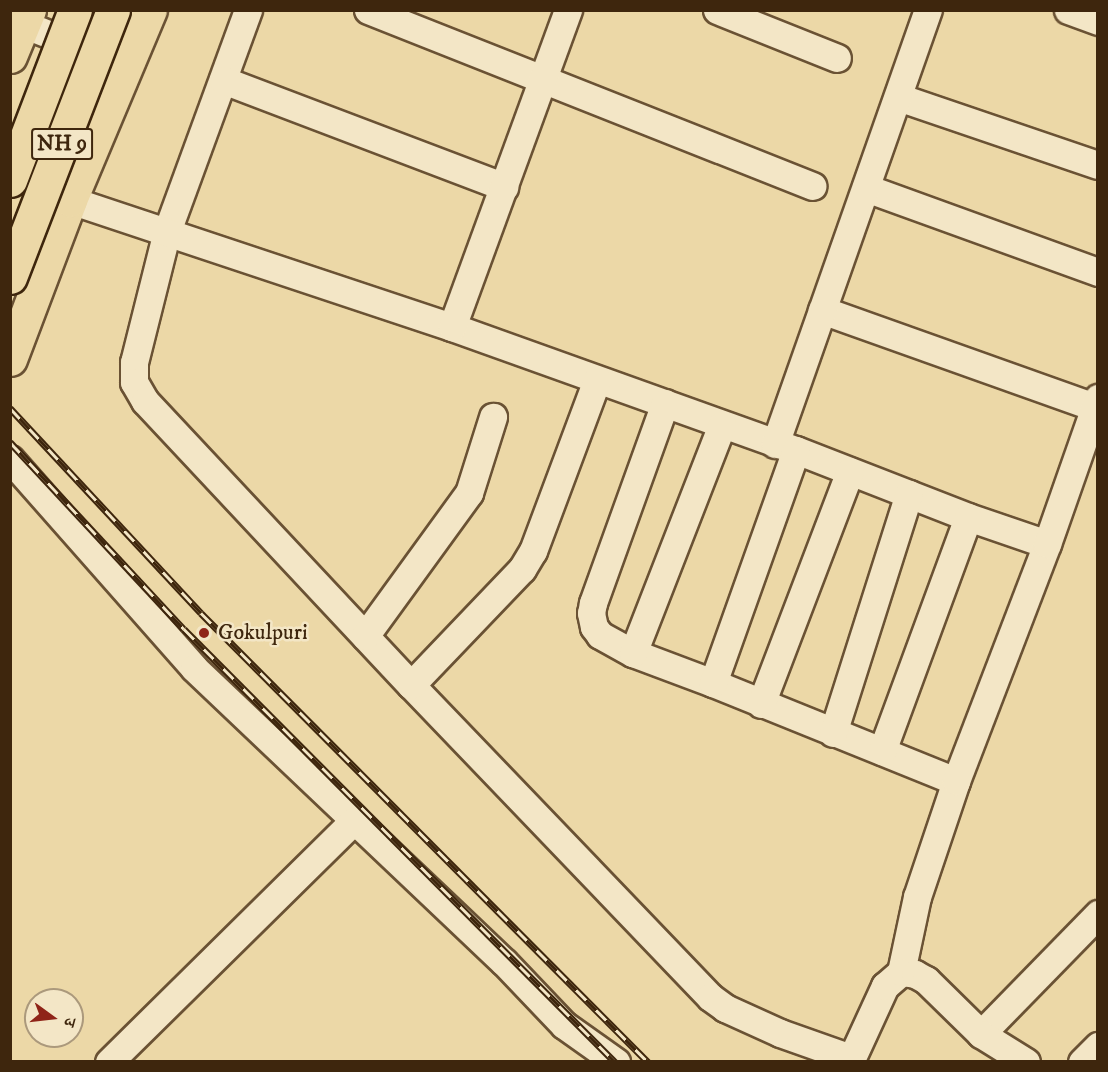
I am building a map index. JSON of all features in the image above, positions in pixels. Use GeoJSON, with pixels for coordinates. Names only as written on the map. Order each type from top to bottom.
{"type":"FeatureCollection","features":[{"type":"Feature","properties":{"kind":"main road","name":"NH 9"},"geometry":{"type":"LineString","coordinates":[[10,180],[75,10]]}},
{"type":"Feature","properties":{"kind":"main road","name":"NH 9"},"geometry":{"type":"LineString","coordinates":[[10,277],[113,10]]}},
{"type":"Feature","properties":{"kind":"main road"},"geometry":{"type":"LineString","coordinates":[[10,359],[28,318],[70,200],[150,10]]}},
{"type":"Feature","properties":{"kind":"main road"},"geometry":{"type":"LineString","coordinates":[[10,56],[26,17]]}},
{"type":"Feature","properties":{"kind":"street"},"geometry":{"type":"LineString","coordinates":[[248,10],[167,231],[134,362],[134,382],[145,401],[364,636],[710,996],[725,1008],[780,1033],[851,1060],[885,986],[901,972],[916,897],[956,781],[1047,544],[1096,403],[822,310]]}},
{"type":"Feature","properties":{"kind":"street"},"geometry":{"type":"LineString","coordinates":[[368,10],[812,186]]}},
{"type":"Feature","properties":{"kind":"street"},"geometry":{"type":"LineString","coordinates":[[452,327],[568,10]]}},
{"type":"Feature","properties":{"kind":"street"},"geometry":{"type":"LineString","coordinates":[[717,10],[837,58]]}},
{"type":"Feature","properties":{"kind":"street"},"geometry":{"type":"LineString","coordinates":[[713,682],[786,447],[822,310],[928,10]]}},
{"type":"Feature","properties":{"kind":"street"},"geometry":{"type":"LineString","coordinates":[[1068,10],[1098,21]]}},
{"type":"Feature","properties":{"kind":"street"},"geometry":{"type":"LineString","coordinates":[[26,17],[127,66]]}},
{"type":"Feature","properties":{"kind":"street"},"geometry":{"type":"LineString","coordinates":[[223,80],[504,187]]}},
{"type":"Feature","properties":{"kind":"street"},"geometry":{"type":"LineString","coordinates":[[898,97],[1098,165]]}},
{"type":"Feature","properties":{"kind":"street"},"geometry":{"type":"LineString","coordinates":[[866,188],[1098,272]]}},
{"type":"Feature","properties":{"kind":"street"},"geometry":{"type":"LineString","coordinates":[[70,200],[452,327],[1047,544]]}},
{"type":"Feature","properties":{"kind":"street"},"geometry":{"type":"LineString","coordinates":[[411,685],[528,560],[597,380]]}},
{"type":"Feature","properties":{"kind":"street"},"geometry":{"type":"LineString","coordinates":[[665,403],[591,613],[594,627],[600,635],[633,653],[713,682],[761,704],[956,781]]}},
{"type":"Feature","properties":{"kind":"street"},"geometry":{"type":"LineString","coordinates":[[364,636],[469,493],[493,417]]}},
{"type":"Feature","properties":{"kind":"street"},"geometry":{"type":"LineString","coordinates":[[633,653],[722,425]]}},
{"type":"Feature","properties":{"kind":"street"},"geometry":{"type":"LineString","coordinates":[[10,459],[194,668],[504,962],[564,1025],[616,1062]]}},
{"type":"Feature","properties":{"kind":"street"},"geometry":{"type":"LineString","coordinates":[[761,704],[850,471]]}},
{"type":"Feature","properties":{"kind":"street"},"geometry":{"type":"LineString","coordinates":[[833,733],[909,494]]}},
{"type":"Feature","properties":{"kind":"street"},"geometry":{"type":"LineString","coordinates":[[882,751],[968,517]]}},
{"type":"Feature","properties":{"kind":"street"},"geometry":{"type":"LineString","coordinates":[[109,1062],[354,820]]}},
{"type":"Feature","properties":{"kind":"street"},"geometry":{"type":"LineString","coordinates":[[981,1034],[1098,914]]}},
{"type":"Feature","properties":{"kind":"street"},"geometry":{"type":"LineString","coordinates":[[901,972],[915,974],[927,980],[981,1034],[1026,1062]]}},
{"type":"Feature","properties":{"kind":"street"},"geometry":{"type":"LineString","coordinates":[[1082,1062],[1098,1046]]}},
{"type":"Feature","properties":{"kind":"railway"},"geometry":{"type":"LineString","coordinates":[[10,408],[201,613],[648,1062]]}},
{"type":"Feature","properties":{"kind":"railway"},"geometry":{"type":"LineString","coordinates":[[10,442],[184,629],[615,1062]]}},
{"type":"Feature","properties":{"kind":"place","name":"Gokulpuri"},"geometry":{"type":"Point","coordinates":[204,633]}}]}
